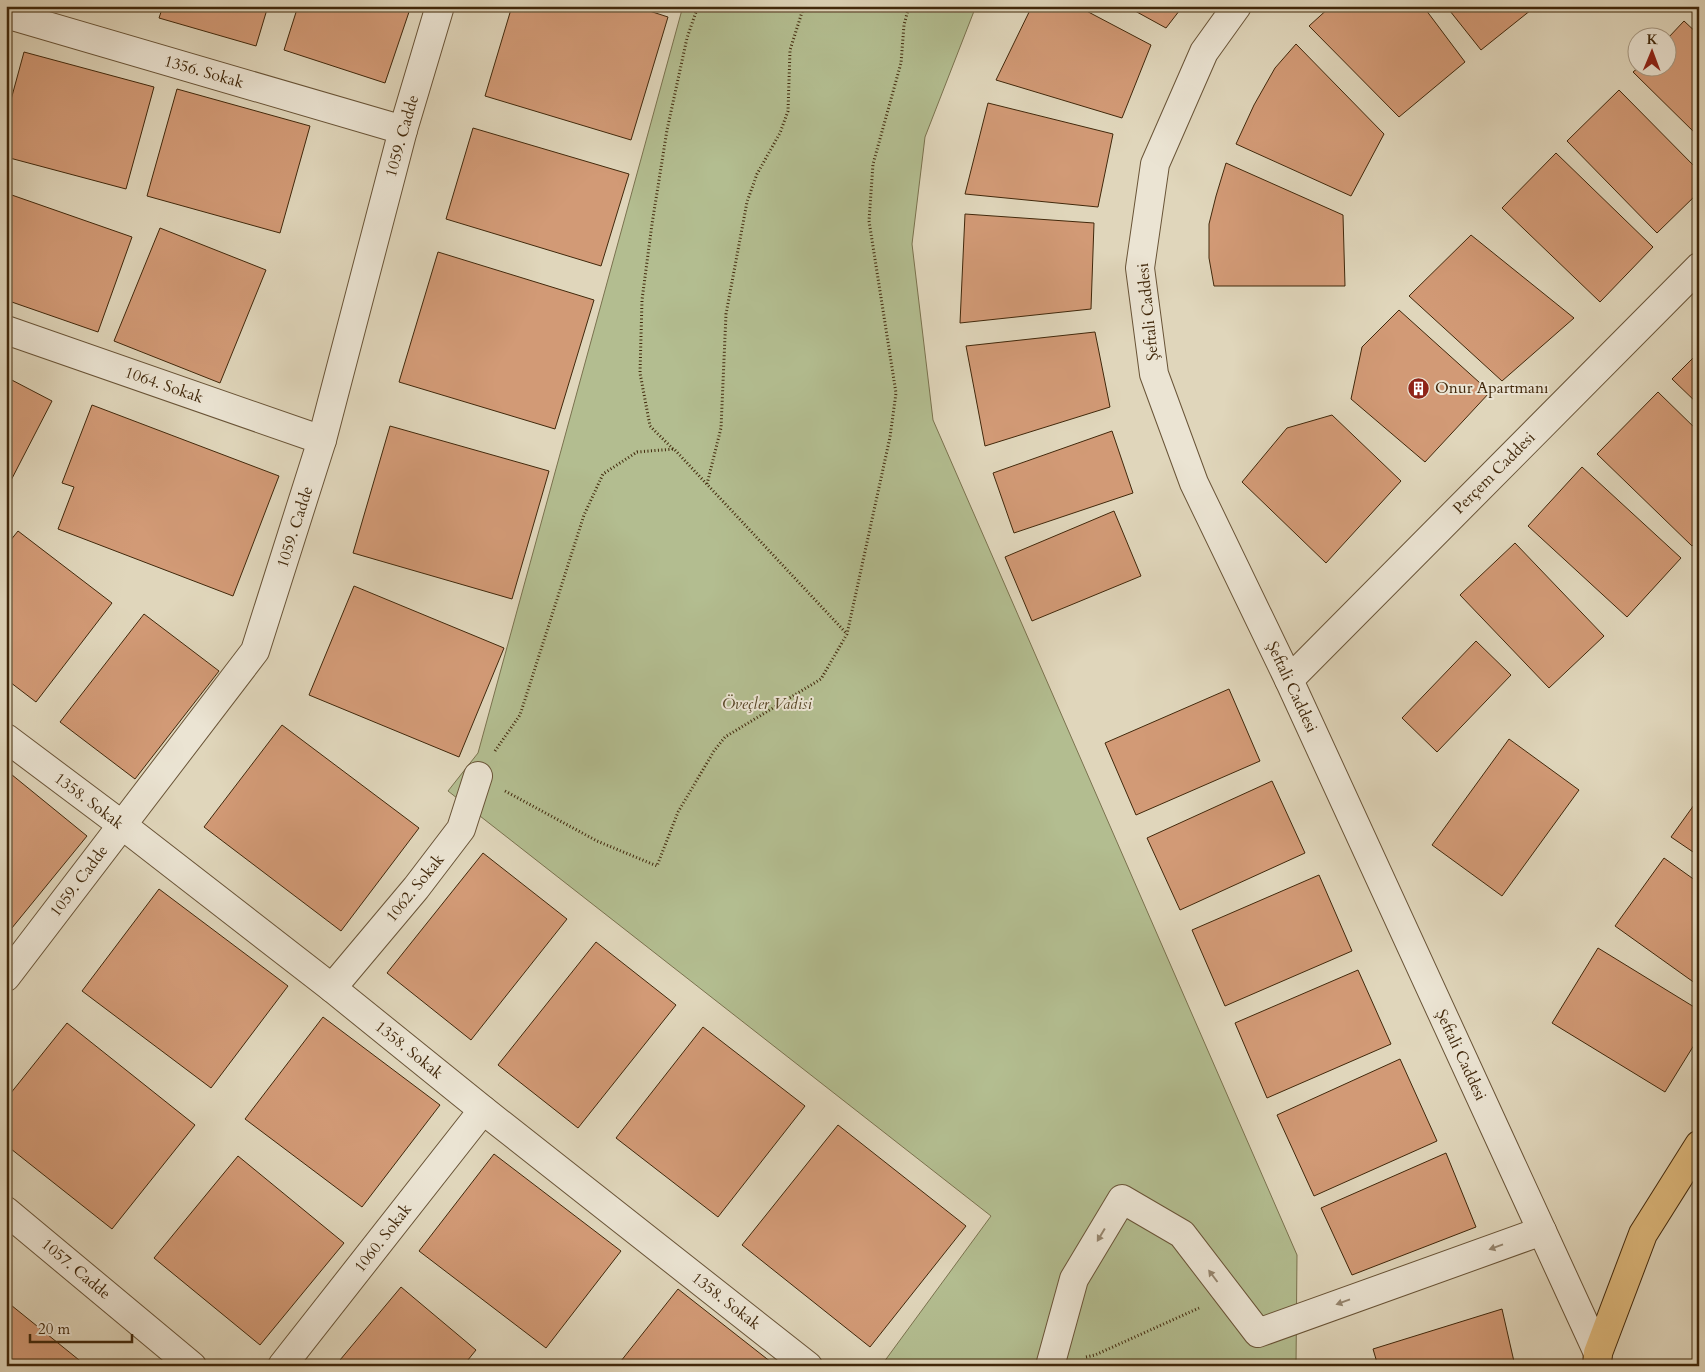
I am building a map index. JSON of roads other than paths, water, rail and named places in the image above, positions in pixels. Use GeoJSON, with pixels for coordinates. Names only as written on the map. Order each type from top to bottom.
{"type":"FeatureCollection","features":[{"type":"Feature","properties":{"kind":"main road"},"geometry":{"type":"LineString","coordinates":[[1598,1359],[1643,1234],[1699,1146]]}},
{"type":"Feature","properties":{"kind":"street","name":"1059. Cadde"},"geometry":{"type":"LineString","coordinates":[[6,977],[255,651],[322,440],[403,130],[440,6]]}},
{"type":"Feature","properties":{"kind":"street","name":"Şeftali Caddesi"},"geometry":{"type":"LineString","coordinates":[[1237,6],[1204,52],[1155,164],[1140,268],[1154,374],[1194,483],[1289,680],[1542,1231],[1598,1359]]}},
{"type":"Feature","properties":{"kind":"street","name":"1356. Sokak"},"geometry":{"type":"LineString","coordinates":[[6,14],[403,130]]}},
{"type":"Feature","properties":{"kind":"street","name":"Perçem Caddesi"},"geometry":{"type":"LineString","coordinates":[[1289,680],[1699,267]]}},
{"type":"Feature","properties":{"kind":"street","name":"1064. Sokak"},"geometry":{"type":"LineString","coordinates":[[6,330],[322,440]]}},
{"type":"Feature","properties":{"kind":"street","name":"1358. Sokak"},"geometry":{"type":"LineString","coordinates":[[6,738],[122,825],[332,988],[483,1110],[808,1366]]}},
{"type":"Feature","properties":{"kind":"street","name":"1062. Sokak"},"geometry":{"type":"LineString","coordinates":[[332,988],[416,888],[461,829],[478,776]]}},
{"type":"Feature","properties":{"kind":"street","name":"1060. Sokak"},"geometry":{"type":"LineString","coordinates":[[282,1366],[483,1110]]}},
{"type":"Feature","properties":{"kind":"street"},"geometry":{"type":"LineString","coordinates":[[1050,1366],[1074,1279],[1122,1200],[1182,1234],[1258,1332],[1542,1231]]}},
{"type":"Feature","properties":{"kind":"street","name":"1057. Cadde"},"geometry":{"type":"LineString","coordinates":[[9,1219],[192,1366]]}},
{"type":"Feature","properties":{"kind":"place","name":"Onur Apartmanı"},"geometry":{"type":"Point","coordinates":[1419,388]}},
{"type":"Feature","properties":{"kind":"park label","name":"Öveçler Vadisi"},"geometry":{"type":"Point","coordinates":[767,704]}}]}
